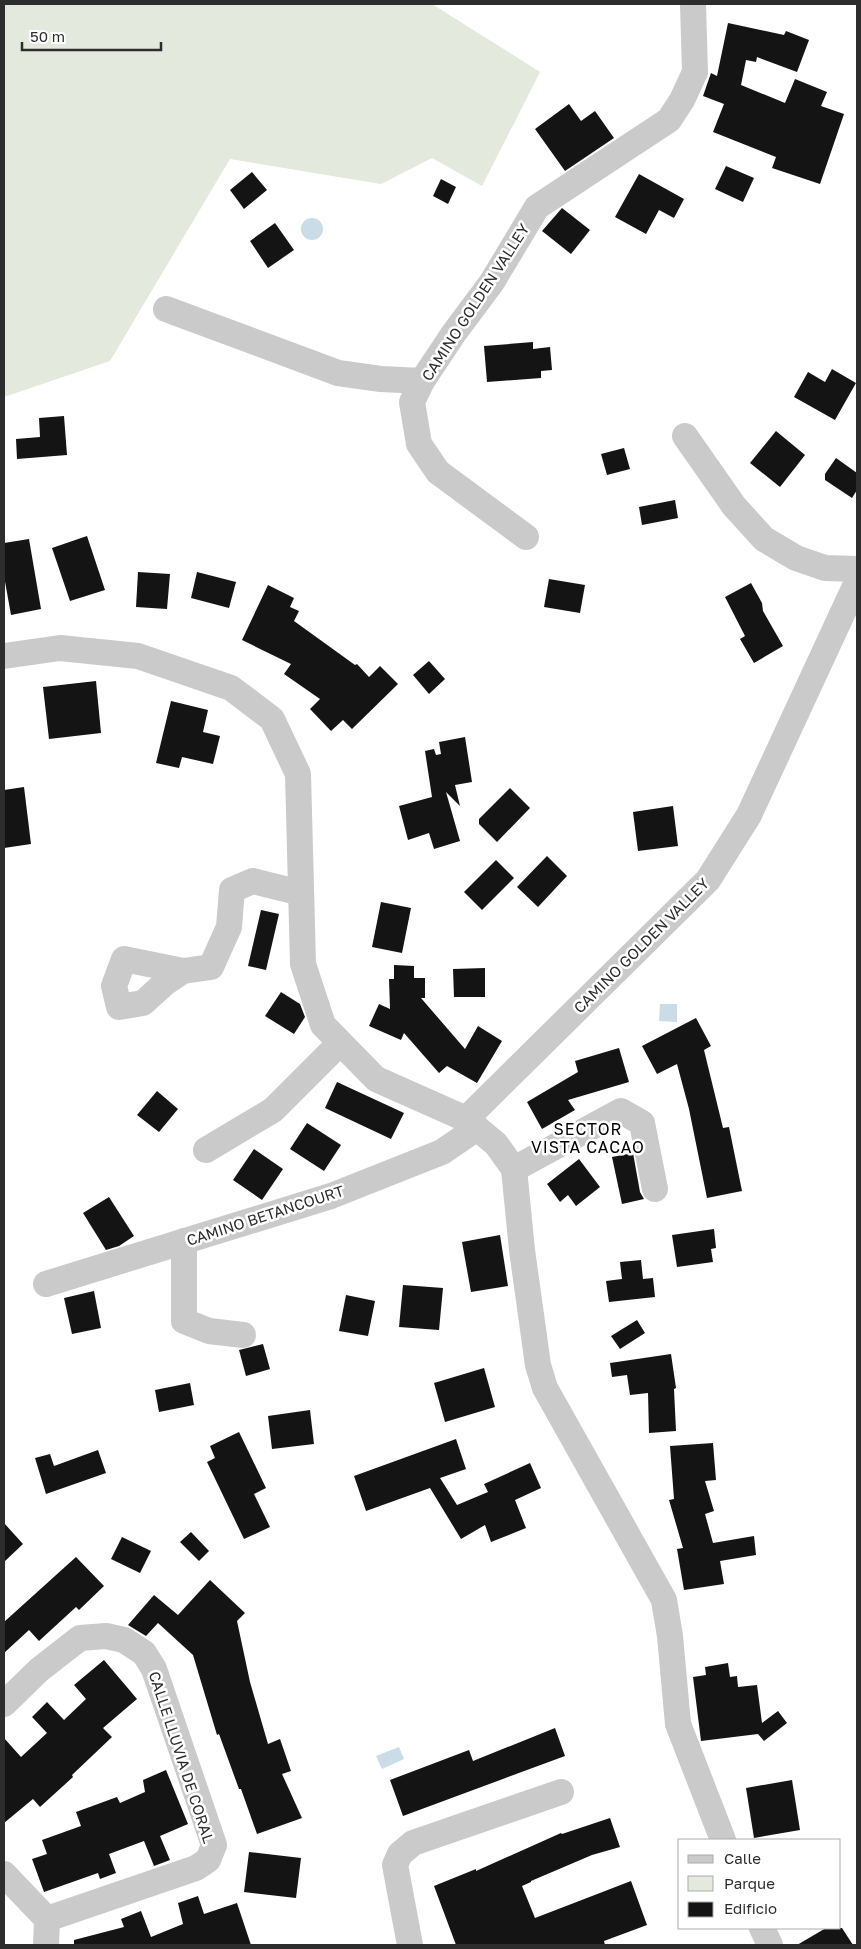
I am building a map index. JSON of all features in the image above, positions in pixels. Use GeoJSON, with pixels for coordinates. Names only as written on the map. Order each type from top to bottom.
{"type":"FeatureCollection","features":[{"type":"Feature","properties":{"kind":"street","name":"CAMINO GOLDEN VALLEY"},"geometry":{"type":"LineString","coordinates":[[526,537],[438,472],[419,444],[412,402],[422,381],[454,333],[492,282],[537,207],[669,120],[682,100],[695,72],[693,4]]}},
{"type":"Feature","properties":{"kind":"street"},"geometry":{"type":"LineString","coordinates":[[166,309],[338,373],[381,380],[422,381]]}},
{"type":"Feature","properties":{"kind":"street"},"geometry":{"type":"LineString","coordinates":[[685,436],[734,506],[764,540],[796,558],[825,568],[857,569]]}},
{"type":"Feature","properties":{"kind":"street","name":"CAMINO GOLDEN VALLEY"},"geometry":{"type":"LineString","coordinates":[[472,1123],[708,880],[749,814],[857,582]]}},
{"type":"Feature","properties":{"kind":"street"},"geometry":{"type":"LineString","coordinates":[[4,656],[60,648],[138,656],[231,688],[272,719],[298,774],[303,964],[323,1025],[376,1079],[472,1123],[496,1144],[514,1169],[522,1250],[538,1365],[543,1380],[664,1600],[670,1636],[678,1724],[723,1839]]}},
{"type":"Feature","properties":{"kind":"street"},"geometry":{"type":"LineString","coordinates":[[183,971],[211,967],[229,927],[232,890],[253,881],[301,893]]}},
{"type":"Feature","properties":{"kind":"street"},"geometry":{"type":"LineString","coordinates":[[206,1150],[273,1110],[340,1043]]}},
{"type":"Feature","properties":{"kind":"street"},"geometry":{"type":"LineString","coordinates":[[514,1169],[621,1111],[642,1123],[655,1189]]}},
{"type":"Feature","properties":{"kind":"street","name":"CAMINO BETANCOURT"},"geometry":{"type":"LineString","coordinates":[[46,1284],[331,1196],[442,1152],[472,1123]]}},
{"type":"Feature","properties":{"kind":"street"},"geometry":{"type":"LineString","coordinates":[[184,1241],[184,1321],[209,1331],[243,1335]]}},
{"type":"Feature","properties":{"kind":"street","name":"CALLE LLUVIA DE CORAL"},"geometry":{"type":"LineString","coordinates":[[4,1704],[39,1670],[80,1638],[106,1636],[124,1640],[144,1653],[154,1669],[214,1845],[208,1860],[196,1868],[47,1919]]}},
{"type":"Feature","properties":{"kind":"street"},"geometry":{"type":"LineString","coordinates":[[410,1945],[395,1865],[400,1854],[413,1843],[562,1792]]}},
{"type":"Feature","properties":{"kind":"street"},"geometry":{"type":"LineString","coordinates":[[4,1874],[47,1919],[46,1945]]}},
{"type":"Feature","properties":{"kind":"street"},"geometry":{"type":"LineString","coordinates":[[762,1929],[770,1945]]}},
{"type":"Feature","properties":{"kind":"green space"},"geometry":{"type":"Polygon","coordinates":[[[4,4],[432,4],[540,72],[482,186],[432,158],[381,184],[230,159],[110,361],[4,397],[4,4]]]}},
{"type":"Feature","properties":{"kind":"water"},"geometry":{"type":"Polygon","coordinates":[[[312,218],[320,221],[323,229],[320,237],[312,240],[304,237],[301,229],[304,221],[312,218]]]}},
{"type":"Feature","properties":{"kind":"water"},"geometry":{"type":"Polygon","coordinates":[[[660,1004],[677,1004],[677,1022],[659,1021],[660,1004]]]}},
{"type":"Feature","properties":{"kind":"water"},"geometry":{"type":"Polygon","coordinates":[[[399,1747],[404,1759],[382,1769],[376,1756],[399,1747]]]}},
{"type":"Feature","properties":{"kind":"building"},"geometry":{"type":"Polygon","coordinates":[[[728,23],[784,35],[786,31],[809,40],[797,72],[757,57],[756,62],[746,60],[741,85],[785,103],[795,79],[827,92],[821,106],[844,114],[820,184],[772,168],[776,157],[713,132],[724,104],[703,96],[711,73],[717,76],[728,23]]]}},
{"type":"Feature","properties":{"kind":"building"},"geometry":{"type":"Polygon","coordinates":[[[569,104],[581,121],[595,111],[614,138],[565,171],[535,129],[569,104]]]}},
{"type":"Feature","properties":{"kind":"building"},"geometry":{"type":"Polygon","coordinates":[[[726,166],[754,178],[743,202],[715,189],[726,166]]]}},
{"type":"Feature","properties":{"kind":"building"},"geometry":{"type":"Polygon","coordinates":[[[252,172],[267,190],[244,209],[230,190],[252,172]]]}},
{"type":"Feature","properties":{"kind":"building"},"geometry":{"type":"Polygon","coordinates":[[[639,174],[684,199],[674,218],[659,210],[646,234],[615,217],[639,174]]]}},
{"type":"Feature","properties":{"kind":"building"},"geometry":{"type":"Polygon","coordinates":[[[441,179],[456,187],[448,204],[433,196],[441,179]]]}},
{"type":"Feature","properties":{"kind":"building"},"geometry":{"type":"Polygon","coordinates":[[[562,208],[590,230],[571,254],[542,231],[562,208]]]}},
{"type":"Feature","properties":{"kind":"building"},"geometry":{"type":"Polygon","coordinates":[[[275,223],[294,250],[268,268],[250,241],[275,223]]]}},
{"type":"Feature","properties":{"kind":"building"},"geometry":{"type":"Polygon","coordinates":[[[533,342],[533,349],[550,347],[552,370],[541,371],[541,378],[487,382],[484,346],[533,342]]]}},
{"type":"Feature","properties":{"kind":"building"},"geometry":{"type":"Polygon","coordinates":[[[832,369],[856,383],[835,420],[794,397],[808,372],[825,382],[832,369]]]}},
{"type":"Feature","properties":{"kind":"building"},"geometry":{"type":"Polygon","coordinates":[[[64,416],[67,455],[17,459],[16,439],[40,437],[39,418],[64,416]]]}},
{"type":"Feature","properties":{"kind":"building"},"geometry":{"type":"Polygon","coordinates":[[[776,431],[805,455],[780,487],[750,463],[776,431]]]}},
{"type":"Feature","properties":{"kind":"building"},"geometry":{"type":"Polygon","coordinates":[[[624,448],[630,469],[607,475],[601,454],[624,448]]]}},
{"type":"Feature","properties":{"kind":"building"},"geometry":{"type":"Polygon","coordinates":[[[836,458],[857,473],[857,490],[852,498],[825,480],[825,474],[836,458]]]}},
{"type":"Feature","properties":{"kind":"building"},"geometry":{"type":"Polygon","coordinates":[[[675,500],[678,518],[642,525],[639,507],[675,500]]]}},
{"type":"Feature","properties":{"kind":"building"},"geometry":{"type":"Polygon","coordinates":[[[87,536],[105,590],[70,601],[52,548],[87,536]]]}},
{"type":"Feature","properties":{"kind":"building"},"geometry":{"type":"Polygon","coordinates":[[[29,539],[41,609],[11,615],[4,576],[4,543],[29,539]]]}},
{"type":"Feature","properties":{"kind":"building"},"geometry":{"type":"Polygon","coordinates":[[[138,572],[170,574],[167,609],[136,607],[138,572]]]}},
{"type":"Feature","properties":{"kind":"building"},"geometry":{"type":"Polygon","coordinates":[[[197,572],[236,582],[229,608],[191,598],[197,572]]]}},
{"type":"Feature","properties":{"kind":"building"},"geometry":{"type":"Polygon","coordinates":[[[549,579],[585,585],[580,613],[544,607],[549,579]]]}},
{"type":"Feature","properties":{"kind":"building"},"geometry":{"type":"Polygon","coordinates":[[[751,583],[762,603],[763,611],[783,646],[754,663],[740,639],[745,636],[725,597],[751,583]]]}},
{"type":"Feature","properties":{"kind":"building"},"geometry":{"type":"Polygon","coordinates":[[[268,585],[294,598],[290,607],[299,611],[294,621],[355,665],[357,664],[369,677],[380,666],[398,684],[352,729],[343,720],[331,731],[310,709],[320,699],[284,674],[291,664],[242,640],[268,585]]]}},
{"type":"Feature","properties":{"kind":"building"},"geometry":{"type":"Polygon","coordinates":[[[429,661],[445,679],[429,694],[413,675],[429,661]]]}},
{"type":"Feature","properties":{"kind":"building"},"geometry":{"type":"Polygon","coordinates":[[[96,681],[101,733],[49,739],[43,687],[96,681]]]}},
{"type":"Feature","properties":{"kind":"building"},"geometry":{"type":"Polygon","coordinates":[[[171,701],[208,710],[203,732],[220,736],[213,764],[182,757],[179,768],[156,763],[171,701]]]}},
{"type":"Feature","properties":{"kind":"building"},"geometry":{"type":"Polygon","coordinates":[[[465,737],[472,782],[455,785],[460,806],[446,792],[460,841],[434,849],[429,833],[408,840],[399,806],[432,797],[425,751],[434,749],[436,755],[441,754],[439,742],[465,737]]]}},
{"type":"Feature","properties":{"kind":"building"},"geometry":{"type":"Polygon","coordinates":[[[24,787],[31,844],[4,848],[4,790],[24,787]]]}},
{"type":"Feature","properties":{"kind":"building"},"geometry":{"type":"Polygon","coordinates":[[[510,788],[530,808],[497,842],[479,824],[479,819],[510,788]]]}},
{"type":"Feature","properties":{"kind":"building"},"geometry":{"type":"Polygon","coordinates":[[[673,806],[678,846],[638,851],[633,812],[673,806]]]}},
{"type":"Feature","properties":{"kind":"building"},"geometry":{"type":"Polygon","coordinates":[[[547,856],[567,876],[538,907],[517,887],[547,856]]]}},
{"type":"Feature","properties":{"kind":"building"},"geometry":{"type":"Polygon","coordinates":[[[496,860],[514,878],[482,910],[464,892],[496,860]]]}},
{"type":"Feature","properties":{"kind":"building"},"geometry":{"type":"Polygon","coordinates":[[[381,902],[411,908],[402,953],[372,947],[381,902]]]}},
{"type":"Feature","properties":{"kind":"building"},"geometry":{"type":"Polygon","coordinates":[[[261,910],[279,914],[266,970],[248,966],[261,910]]]}},
{"type":"Feature","properties":{"kind":"building"},"geometry":{"type":"Polygon","coordinates":[[[394,965],[414,966],[414,978],[425,978],[425,998],[421,998],[465,1049],[478,1026],[502,1041],[477,1083],[447,1066],[439,1073],[404,1033],[401,1040],[369,1026],[379,1004],[390,1009],[389,979],[394,979],[394,965]]]}},
{"type":"Feature","properties":{"kind":"building"},"geometry":{"type":"Polygon","coordinates":[[[485,968],[485,997],[454,997],[453,969],[485,968]]]}},
{"type":"Feature","properties":{"kind":"building"},"geometry":{"type":"Polygon","coordinates":[[[281,992],[300,1004],[305,1017],[294,1034],[265,1016],[281,992]]]}},
{"type":"Feature","properties":{"kind":"building"},"geometry":{"type":"Polygon","coordinates":[[[696,1018],[711,1046],[704,1050],[723,1128],[729,1127],[742,1191],[707,1198],[689,1109],[677,1064],[657,1074],[642,1046],[696,1018]]]}},
{"type":"Feature","properties":{"kind":"building"},"geometry":{"type":"Polygon","coordinates":[[[619,1048],[629,1082],[568,1100],[575,1110],[542,1129],[527,1102],[578,1072],[575,1061],[619,1048]]]}},
{"type":"Feature","properties":{"kind":"building"},"geometry":{"type":"Polygon","coordinates":[[[337,1082],[404,1113],[391,1139],[325,1108],[337,1082]]]}},
{"type":"Feature","properties":{"kind":"building"},"geometry":{"type":"Polygon","coordinates":[[[157,1091],[178,1109],[159,1132],[137,1115],[157,1091]]]}},
{"type":"Feature","properties":{"kind":"building"},"geometry":{"type":"Polygon","coordinates":[[[307,1123],[341,1145],[324,1171],[290,1149],[307,1123]]]}},
{"type":"Feature","properties":{"kind":"building"},"geometry":{"type":"Polygon","coordinates":[[[254,1149],[283,1169],[262,1200],[233,1180],[254,1149]]]}},
{"type":"Feature","properties":{"kind":"building"},"geometry":{"type":"Polygon","coordinates":[[[633,1153],[640,1192],[644,1199],[622,1204],[612,1157],[633,1153]]]}},
{"type":"Feature","properties":{"kind":"building"},"geometry":{"type":"Polygon","coordinates":[[[579,1159],[600,1187],[576,1206],[568,1195],[560,1202],[547,1184],[579,1159]]]}},
{"type":"Feature","properties":{"kind":"building"},"geometry":{"type":"Polygon","coordinates":[[[109,1197],[134,1236],[119,1246],[106,1250],[83,1213],[109,1197]]]}},
{"type":"Feature","properties":{"kind":"building"},"geometry":{"type":"Polygon","coordinates":[[[714,1229],[716,1248],[711,1249],[713,1262],[677,1267],[672,1235],[714,1229]]]}},
{"type":"Feature","properties":{"kind":"building"},"geometry":{"type":"Polygon","coordinates":[[[500,1235],[508,1286],[471,1292],[462,1242],[500,1235]]]}},
{"type":"Feature","properties":{"kind":"building"},"geometry":{"type":"Polygon","coordinates":[[[641,1260],[643,1279],[653,1278],[655,1297],[609,1302],[606,1281],[622,1279],[620,1262],[641,1260]]]}},
{"type":"Feature","properties":{"kind":"building"},"geometry":{"type":"Polygon","coordinates":[[[403,1285],[443,1288],[439,1330],[399,1327],[403,1285]]]}},
{"type":"Feature","properties":{"kind":"building"},"geometry":{"type":"Polygon","coordinates":[[[94,1291],[101,1328],[72,1334],[64,1298],[94,1291]]]}},
{"type":"Feature","properties":{"kind":"building"},"geometry":{"type":"Polygon","coordinates":[[[346,1295],[375,1301],[368,1336],[339,1331],[346,1295]]]}},
{"type":"Feature","properties":{"kind":"building"},"geometry":{"type":"Polygon","coordinates":[[[637,1320],[645,1333],[620,1349],[611,1336],[637,1320]]]}},
{"type":"Feature","properties":{"kind":"building"},"geometry":{"type":"Polygon","coordinates":[[[263,1344],[270,1369],[246,1376],[239,1350],[263,1344]]]}},
{"type":"Feature","properties":{"kind":"building"},"geometry":{"type":"Polygon","coordinates":[[[671,1354],[676,1388],[674,1389],[676,1431],[649,1433],[648,1393],[630,1395],[627,1375],[612,1377],[610,1363],[671,1354]]]}},
{"type":"Feature","properties":{"kind":"building"},"geometry":{"type":"Polygon","coordinates":[[[484,1368],[495,1407],[445,1422],[434,1383],[484,1368]]]}},
{"type":"Feature","properties":{"kind":"building"},"geometry":{"type":"Polygon","coordinates":[[[190,1383],[194,1405],[159,1412],[155,1390],[190,1383]]]}},
{"type":"Feature","properties":{"kind":"building"},"geometry":{"type":"Polygon","coordinates":[[[310,1410],[314,1444],[272,1449],[268,1416],[310,1410]]]}},
{"type":"Feature","properties":{"kind":"building"},"geometry":{"type":"Polygon","coordinates":[[[239,1432],[266,1488],[254,1494],[270,1527],[244,1539],[207,1462],[215,1458],[210,1446],[239,1432]]]}},
{"type":"Feature","properties":{"kind":"building"},"geometry":{"type":"Polygon","coordinates":[[[456,1439],[466,1469],[440,1478],[457,1505],[488,1492],[484,1484],[530,1463],[541,1488],[515,1500],[526,1528],[491,1542],[485,1525],[461,1539],[430,1488],[366,1511],[354,1476],[456,1439]]]}},
{"type":"Feature","properties":{"kind":"building"},"geometry":{"type":"Polygon","coordinates":[[[713,1443],[716,1480],[705,1481],[714,1511],[705,1514],[713,1543],[754,1536],[756,1555],[720,1561],[724,1584],[684,1590],[677,1549],[683,1548],[669,1500],[674,1499],[670,1446],[713,1443]]]}},
{"type":"Feature","properties":{"kind":"building"},"geometry":{"type":"Polygon","coordinates":[[[98,1450],[106,1473],[46,1494],[35,1458],[50,1454],[54,1466],[98,1450]]]}},
{"type":"Feature","properties":{"kind":"building"},"geometry":{"type":"Polygon","coordinates":[[[4,1523],[23,1544],[4,1562],[4,1523]]]}},
{"type":"Feature","properties":{"kind":"building"},"geometry":{"type":"Polygon","coordinates":[[[191,1532],[209,1551],[199,1561],[180,1542],[191,1532]]]}},
{"type":"Feature","properties":{"kind":"building"},"geometry":{"type":"Polygon","coordinates":[[[122,1537],[151,1551],[140,1573],[111,1559],[122,1537]]]}},
{"type":"Feature","properties":{"kind":"building"},"geometry":{"type":"Polygon","coordinates":[[[76,1557],[104,1586],[79,1610],[76,1607],[39,1641],[29,1630],[4,1653],[4,1622],[76,1557]]]}},
{"type":"Feature","properties":{"kind":"building"},"geometry":{"type":"Polygon","coordinates":[[[210,1580],[245,1613],[237,1621],[250,1682],[268,1744],[280,1739],[291,1771],[282,1774],[302,1818],[257,1834],[219,1734],[217,1735],[193,1655],[158,1623],[146,1636],[128,1625],[154,1595],[178,1615],[210,1580]]]}},
{"type":"Feature","properties":{"kind":"building"},"geometry":{"type":"Polygon","coordinates":[[[104,1660],[137,1699],[103,1728],[112,1737],[72,1775],[73,1777],[40,1807],[33,1799],[4,1823],[4,1738],[21,1757],[47,1733],[32,1717],[47,1702],[64,1720],[86,1699],[74,1685],[104,1660]]]}},
{"type":"Feature","properties":{"kind":"building"},"geometry":{"type":"Polygon","coordinates":[[[728,1663],[730,1677],[737,1676],[738,1687],[757,1685],[762,1723],[778,1711],[787,1723],[764,1741],[758,1734],[701,1741],[693,1677],[706,1675],[705,1667],[728,1663]]]}},
{"type":"Feature","properties":{"kind":"building"},"geometry":{"type":"Polygon","coordinates":[[[555,1728],[565,1756],[403,1816],[390,1780],[469,1750],[473,1761],[555,1728]]]}},
{"type":"Feature","properties":{"kind":"building"},"geometry":{"type":"Polygon","coordinates":[[[166,1770],[188,1824],[160,1836],[170,1860],[154,1866],[144,1841],[109,1854],[116,1873],[100,1879],[98,1873],[44,1892],[32,1859],[47,1854],[42,1840],[81,1826],[76,1812],[117,1797],[120,1803],[145,1792],[143,1780],[166,1770]]]}},
{"type":"Feature","properties":{"kind":"building"},"geometry":{"type":"Polygon","coordinates":[[[792,1780],[800,1830],[754,1838],[746,1788],[792,1780]]]}},
{"type":"Feature","properties":{"kind":"building"},"geometry":{"type":"Polygon","coordinates":[[[610,1818],[620,1847],[592,1855],[522,1886],[535,1918],[631,1881],[647,1925],[604,1941],[605,1945],[456,1945],[434,1886],[476,1869],[476,1871],[561,1833],[610,1818]]]}},
{"type":"Feature","properties":{"kind":"building"},"geometry":{"type":"Polygon","coordinates":[[[249,1852],[301,1858],[296,1898],[244,1892],[249,1852]]]}},
{"type":"Feature","properties":{"kind":"building"},"geometry":{"type":"Polygon","coordinates":[[[198,1896],[204,1914],[237,1903],[251,1945],[74,1945],[74,1940],[124,1927],[121,1919],[141,1911],[151,1937],[183,1924],[178,1903],[198,1896]]]}},
{"type":"Feature","properties":{"kind":"building"},"geometry":{"type":"Polygon","coordinates":[[[842,1928],[853,1945],[797,1945],[824,1929],[842,1928]]]}},
{"type":"Feature","properties":{"kind":"district","name":"SECTOR VISTA CACAO"},"geometry":{"type":"Point","coordinates":[588,1138]}}]}
